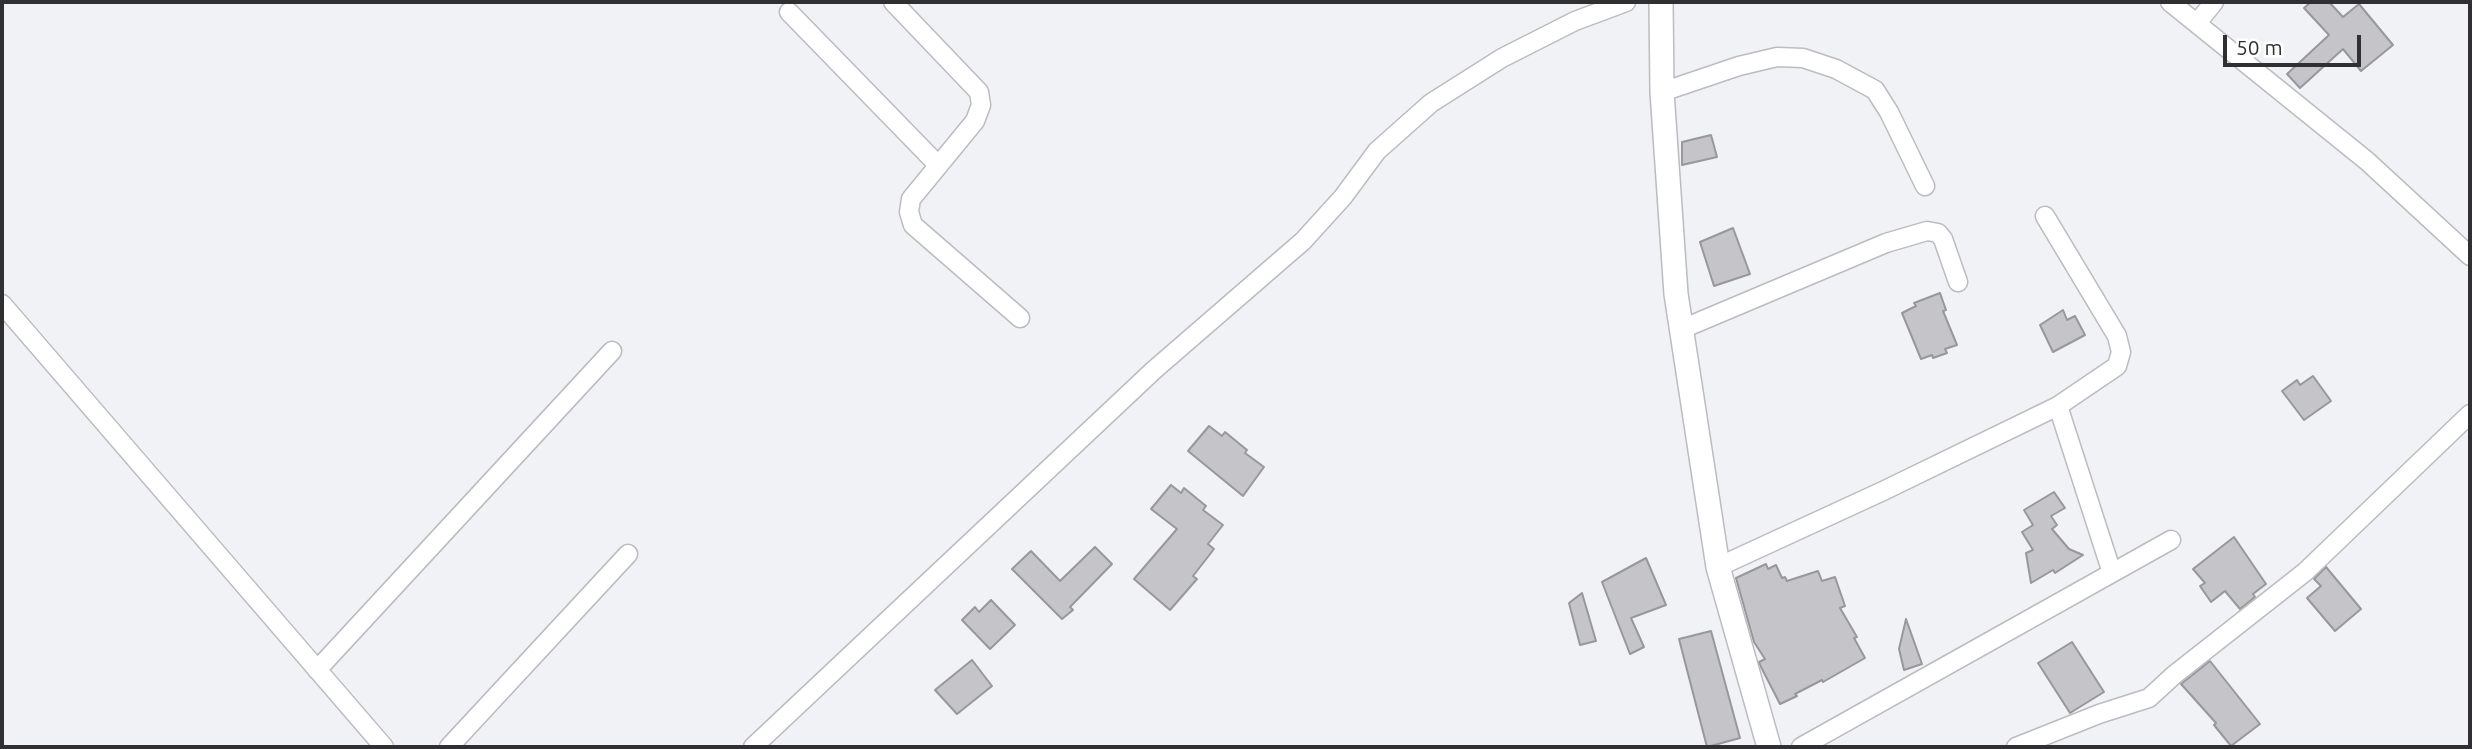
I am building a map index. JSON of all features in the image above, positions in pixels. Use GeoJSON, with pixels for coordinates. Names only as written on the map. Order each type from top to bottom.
{"type":"FeatureCollection","features":[{"type":"Feature","properties":{"kind":"street"},"geometry":{"type":"LineString","coordinates":[[893,2],[979,92],[981,105],[975,121],[911,199],[909,212],[913,225],[1020,318]]}},
{"type":"Feature","properties":{"kind":"street"},"geometry":{"type":"LineString","coordinates":[[753,747],[1154,370],[1303,241],[1343,197],[1377,151],[1430,103],[1502,58],[1575,21],[1626,2]]}},
{"type":"Feature","properties":{"kind":"street"},"geometry":{"type":"LineString","coordinates":[[1661,2],[1662,92],[1676,294],[1718,567],[1769,747]]}},
{"type":"Feature","properties":{"kind":"street"},"geometry":{"type":"LineString","coordinates":[[2170,2],[2367,161],[2470,256]]}},
{"type":"Feature","properties":{"kind":"street"},"geometry":{"type":"LineString","coordinates":[[2197,23],[2214,2]]}},
{"type":"Feature","properties":{"kind":"street"},"geometry":{"type":"LineString","coordinates":[[789,12],[938,165]]}},
{"type":"Feature","properties":{"kind":"street"},"geometry":{"type":"LineString","coordinates":[[1662,92],[1739,66],[1777,57],[1803,58],[1836,69],[1875,90],[1925,186]]}},
{"type":"Feature","properties":{"kind":"street"},"geometry":{"type":"LineString","coordinates":[[1718,567],[1884,491],[2058,406],[2117,366],[2121,352],[2116,336],[2045,216]]}},
{"type":"Feature","properties":{"kind":"street"},"geometry":{"type":"LineString","coordinates":[[1682,329],[1886,243],[1927,231],[1938,233],[1943,239],[1958,282]]}},
{"type":"Feature","properties":{"kind":"street"},"geometry":{"type":"LineString","coordinates":[[2,304],[384,747]]}},
{"type":"Feature","properties":{"kind":"street"},"geometry":{"type":"LineString","coordinates":[[317,670],[612,351]]}},
{"type":"Feature","properties":{"kind":"street"},"geometry":{"type":"LineString","coordinates":[[2058,406],[2112,573]]}},
{"type":"Feature","properties":{"kind":"street"},"geometry":{"type":"LineString","coordinates":[[2016,747],[2099,713],[2149,698],[2174,675],[2305,572],[2470,414]]}},
{"type":"Feature","properties":{"kind":"street"},"geometry":{"type":"LineString","coordinates":[[1801,747],[2171,540]]}},
{"type":"Feature","properties":{"kind":"street"},"geometry":{"type":"LineString","coordinates":[[449,747],[628,554]]}},
{"type":"Feature","properties":{"kind":"building"},"geometry":{"type":"Polygon","coordinates":[[[2311,2],[2329,2],[2343,17],[2359,4],[2393,45],[2361,71],[2343,49],[2300,88],[2287,74],[2329,35],[2304,8],[2311,2]]]}},
{"type":"Feature","properties":{"kind":"building"},"geometry":{"type":"Polygon","coordinates":[[[1711,135],[1717,157],[1682,165],[1682,142],[1711,135]]]}},
{"type":"Feature","properties":{"kind":"building"},"geometry":{"type":"Polygon","coordinates":[[[1733,228],[1750,274],[1714,286],[1700,242],[1733,228]]]}},
{"type":"Feature","properties":{"kind":"building"},"geometry":{"type":"Polygon","coordinates":[[[1940,293],[1946,310],[1943,311],[1957,345],[1945,349],[1947,353],[1921,359],[1902,313],[1916,306],[1914,303],[1940,293]]]}},
{"type":"Feature","properties":{"kind":"building"},"geometry":{"type":"Polygon","coordinates":[[[2063,310],[2067,320],[2075,316],[2085,335],[2053,352],[2040,325],[2063,310]]]}},
{"type":"Feature","properties":{"kind":"building"},"geometry":{"type":"Polygon","coordinates":[[[2313,376],[2331,401],[2304,420],[2282,391],[2297,380],[2300,385],[2313,376]]]}},
{"type":"Feature","properties":{"kind":"building"},"geometry":{"type":"Polygon","coordinates":[[[1209,426],[1222,436],[1225,432],[1247,450],[1245,453],[1264,467],[1243,496],[1188,451],[1209,426]]]}},
{"type":"Feature","properties":{"kind":"building"},"geometry":{"type":"Polygon","coordinates":[[[1171,485],[1181,493],[1184,488],[1206,506],[1203,510],[1223,525],[1208,544],[1214,549],[1193,576],[1197,579],[1170,610],[1134,579],[1177,529],[1151,509],[1171,485]]]}},
{"type":"Feature","properties":{"kind":"building"},"geometry":{"type":"Polygon","coordinates":[[[2054,492],[2065,508],[2051,516],[2057,525],[2052,529],[2069,549],[2083,555],[2055,573],[2053,570],[2031,583],[2026,553],[2033,550],[2022,532],[2033,525],[2024,510],[2054,492]]]}},
{"type":"Feature","properties":{"kind":"building"},"geometry":{"type":"Polygon","coordinates":[[[2234,537],[2266,584],[2240,609],[2225,591],[2211,602],[2200,586],[2205,583],[2193,569],[2234,537]]]}},
{"type":"Feature","properties":{"kind":"building"},"geometry":{"type":"Polygon","coordinates":[[[1095,547],[1112,564],[1070,607],[1073,610],[1062,619],[1012,569],[1031,551],[1060,581],[1095,547]]]}},
{"type":"Feature","properties":{"kind":"building"},"geometry":{"type":"Polygon","coordinates":[[[1646,558],[1666,605],[1631,618],[1644,647],[1630,654],[1602,582],[1646,558]]]}},
{"type":"Feature","properties":{"kind":"building"},"geometry":{"type":"Polygon","coordinates":[[[1766,564],[1768,569],[1776,565],[1782,578],[1785,577],[1787,581],[1818,571],[1822,581],[1835,577],[1845,606],[1840,608],[1857,637],[1854,638],[1865,658],[1780,704],[1759,662],[1765,659],[1754,642],[1736,578],[1766,564]]]}},
{"type":"Feature","properties":{"kind":"building"},"geometry":{"type":"Polygon","coordinates":[[[2326,567],[2361,609],[2335,631],[2307,598],[2321,586],[2314,579],[2326,567]]]}},
{"type":"Feature","properties":{"kind":"building"},"geometry":{"type":"Polygon","coordinates":[[[1582,593],[1596,641],[1580,645],[1569,603],[1582,593]]]}},
{"type":"Feature","properties":{"kind":"building"},"geometry":{"type":"Polygon","coordinates":[[[991,600],[1015,625],[990,649],[962,620],[975,607],[979,612],[991,600]]]}},
{"type":"Feature","properties":{"kind":"building"},"geometry":{"type":"Polygon","coordinates":[[[1906,619],[1922,664],[1904,670],[1899,649],[1906,619]]]}},
{"type":"Feature","properties":{"kind":"building"},"geometry":{"type":"Polygon","coordinates":[[[1711,631],[1740,738],[1707,747],[1679,639],[1711,631]]]}},
{"type":"Feature","properties":{"kind":"building"},"geometry":{"type":"Polygon","coordinates":[[[2072,642],[2104,692],[2070,713],[2038,663],[2072,642]]]}},
{"type":"Feature","properties":{"kind":"building"},"geometry":{"type":"Polygon","coordinates":[[[972,660],[992,686],[957,714],[935,690],[972,660]]]}},
{"type":"Feature","properties":{"kind":"building"},"geometry":{"type":"Polygon","coordinates":[[[2210,661],[2260,724],[2231,746],[2214,725],[2216,723],[2181,684],[2210,661]]]}}]}
